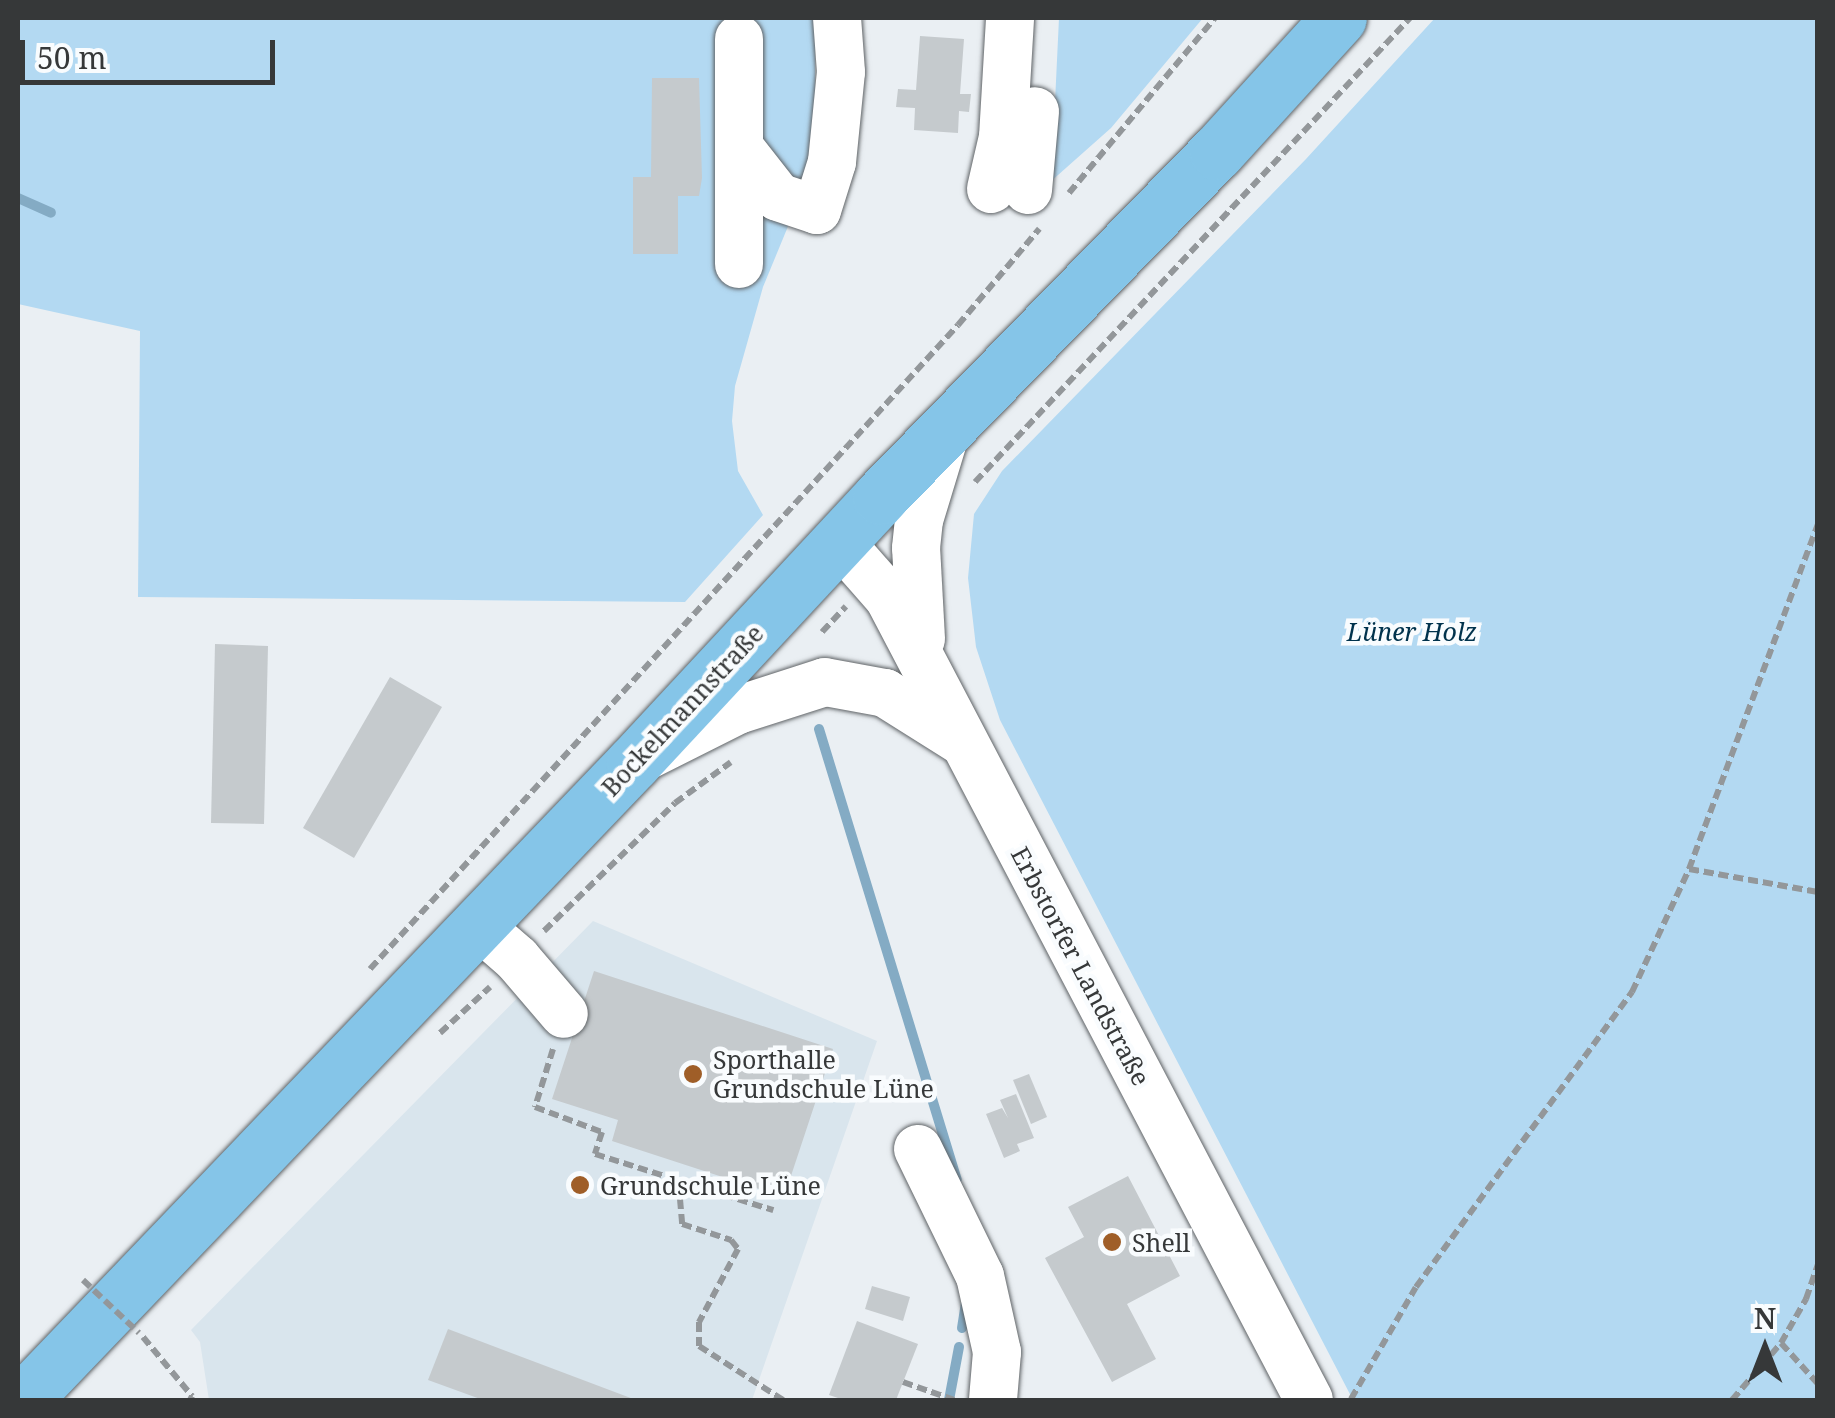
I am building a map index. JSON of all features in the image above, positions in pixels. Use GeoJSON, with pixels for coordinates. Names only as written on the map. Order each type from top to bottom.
{"type":"FeatureCollection","features":[{"type":"Feature","properties":{"kind":"main road","name":"Bockelmannstraße"},"geometry":{"type":"LineString","coordinates":[[23,1400],[498,942],[634,762],[839,541],[1217,152],[1338,18]]}},
{"type":"Feature","properties":{"kind":"street"},"geometry":{"type":"LineString","coordinates":[[739,147],[778,197],[817,210],[830,174],[834,144],[841,72],[838,18]]}},
{"type":"Feature","properties":{"kind":"street"},"geometry":{"type":"LineString","coordinates":[[1010,18],[1004,138],[1031,201]]}},
{"type":"Feature","properties":{"kind":"street"},"geometry":{"type":"LineString","coordinates":[[1031,201],[1042,18]]}},
{"type":"Feature","properties":{"kind":"street"},"geometry":{"type":"LineString","coordinates":[[739,39],[739,264]]}},
{"type":"Feature","properties":{"kind":"street"},"geometry":{"type":"LineString","coordinates":[[924,662],[916,548],[920,520],[947,428]]}},
{"type":"Feature","properties":{"kind":"street","name":"Erbstorfer Landstraße"},"geometry":{"type":"LineString","coordinates":[[839,541],[890,598],[1309,1400]]}},
{"type":"Feature","properties":{"kind":"street"},"geometry":{"type":"LineString","coordinates":[[634,762],[738,710],[826,682],[885,693],[965,744]]}},
{"type":"Feature","properties":{"kind":"street"},"geometry":{"type":"LineString","coordinates":[[498,942],[564,1014]]}},
{"type":"Feature","properties":{"kind":"street"},"geometry":{"type":"LineString","coordinates":[[918,1149],[980,1276],[997,1352],[994,1400]]}},
{"type":"Feature","properties":{"kind":"path"},"geometry":{"type":"LineString","coordinates":[[357,984],[958,325],[1031,201],[1215,18]]}},
{"type":"Feature","properties":{"kind":"path"},"geometry":{"type":"LineString","coordinates":[[971,487],[1410,18]]}},
{"type":"Feature","properties":{"kind":"path"},"geometry":{"type":"LineString","coordinates":[[1350,1400],[1416,1287],[1632,992],[1689,869],[1818,524]]}},
{"type":"Feature","properties":{"kind":"path"},"geometry":{"type":"LineString","coordinates":[[435,1038],[498,942],[746,750]]}},
{"type":"Feature","properties":{"kind":"path"},"geometry":{"type":"LineString","coordinates":[[1689,869],[1818,892]]}},
{"type":"Feature","properties":{"kind":"path"},"geometry":{"type":"LineString","coordinates":[[564,1014],[535,1106],[602,1132],[595,1154],[773,1210]]}},
{"type":"Feature","properties":{"kind":"path"},"geometry":{"type":"LineString","coordinates":[[686,1182],[680,1199],[682,1224],[731,1240],[738,1249],[700,1322],[700,1346],[783,1400]]}},
{"type":"Feature","properties":{"kind":"path"},"geometry":{"type":"LineString","coordinates":[[1732,1400],[1781,1343],[1806,1299],[1818,1265]]}},
{"type":"Feature","properties":{"kind":"path"},"geometry":{"type":"LineString","coordinates":[[76,1298],[101,1273]]}},
{"type":"Feature","properties":{"kind":"path"},"geometry":{"type":"LineString","coordinates":[[83,1280],[139,1332],[192,1396],[190,1400]]}},
{"type":"Feature","properties":{"kind":"path"},"geometry":{"type":"LineString","coordinates":[[122,1342],[147,1318]]}},
{"type":"Feature","properties":{"kind":"path"},"geometry":{"type":"LineString","coordinates":[[1781,1343],[1818,1384]]}},
{"type":"Feature","properties":{"kind":"path"},"geometry":{"type":"LineString","coordinates":[[903,1382],[945,1398]]}},
{"type":"Feature","properties":{"kind":"shaded area","name":"Grundschule Lüne"},"geometry":{"type":"Polygon","coordinates":[[[593,921],[877,1041],[752,1400],[209,1400],[200,1342],[191,1330],[593,921]]]}},
{"type":"Feature","properties":{"kind":"green space"},"geometry":{"type":"Polygon","coordinates":[[[18,18],[815,18],[815,161],[763,287],[735,386],[732,421],[738,471],[763,515],[685,602],[138,597],[140,331],[18,304],[18,18]]]}},
{"type":"Feature","properties":{"kind":"green space"},"geometry":{"type":"Polygon","coordinates":[[[1059,18],[1203,18],[1111,128],[1040,191],[1055,102],[1059,18]]]}},
{"type":"Feature","properties":{"kind":"green space","name":"Lüner Holz"},"geometry":{"type":"Polygon","coordinates":[[[1435,18],[1817,18],[1817,1400],[1353,1400],[1000,720],[976,647],[968,578],[974,514],[1002,471],[1306,159],[1435,18]]]}},
{"type":"Feature","properties":{"kind":"building"},"geometry":{"type":"Polygon","coordinates":[[[920,36],[964,39],[960,94],[971,94],[969,112],[959,111],[958,133],[914,130],[915,108],[896,107],[898,89],[916,90],[920,36]]]}},
{"type":"Feature","properties":{"kind":"building"},"geometry":{"type":"Polygon","coordinates":[[[652,78],[699,78],[702,178],[699,196],[678,196],[678,254],[633,254],[633,177],[651,177],[652,78]]]}},
{"type":"Feature","properties":{"kind":"building"},"geometry":{"type":"Polygon","coordinates":[[[215,644],[268,646],[264,824],[211,823],[215,644]]]}},
{"type":"Feature","properties":{"kind":"building"},"geometry":{"type":"Polygon","coordinates":[[[390,677],[442,707],[354,858],[303,828],[390,677]]]}},
{"type":"Feature","properties":{"kind":"building","name":"Sporthalle Grundschule Lüne"},"geometry":{"type":"Polygon","coordinates":[[[594,971],[833,1049],[784,1197],[612,1141],[618,1120],[552,1099],[594,971]]]}},
{"type":"Feature","properties":{"kind":"building"},"geometry":{"type":"Polygon","coordinates":[[[1029,1074],[1047,1117],[1031,1124],[1013,1080],[1029,1074]]]}},
{"type":"Feature","properties":{"kind":"building"},"geometry":{"type":"Polygon","coordinates":[[[1016,1094],[1034,1138],[1017,1144],[1020,1151],[1004,1158],[986,1114],[1002,1108],[1008,1118],[1000,1100],[1016,1094]]]}},
{"type":"Feature","properties":{"kind":"building"},"geometry":{"type":"Polygon","coordinates":[[[1128,1176],[1180,1276],[1127,1304],[1156,1359],[1112,1382],[1045,1258],[1084,1237],[1068,1207],[1128,1176]]]}},
{"type":"Feature","properties":{"kind":"building"},"geometry":{"type":"Polygon","coordinates":[[[872,1286],[910,1297],[903,1321],[865,1309],[872,1286]]]}},
{"type":"Feature","properties":{"kind":"building"},"geometry":{"type":"Polygon","coordinates":[[[857,1321],[918,1344],[896,1400],[844,1400],[829,1395],[857,1321]]]}},
{"type":"Feature","properties":{"kind":"building"},"geometry":{"type":"Polygon","coordinates":[[[448,1329],[636,1400],[483,1400],[428,1380],[448,1329]]]}},
{"type":"Feature","properties":{"kind":"waterway"},"geometry":{"type":"LineString","coordinates":[[18,198],[51,213]]}},
{"type":"Feature","properties":{"kind":"waterway"},"geometry":{"type":"LineString","coordinates":[[819,729],[957,1179]]}},
{"type":"Feature","properties":{"kind":"waterway"},"geometry":{"type":"LineString","coordinates":[[962,1328],[966,1304]]}},
{"type":"Feature","properties":{"kind":"waterway"},"geometry":{"type":"LineString","coordinates":[[949,1400],[959,1347]]}},
{"type":"Feature","properties":{"kind":"place","name":"Sporthalle Grundschule Lüne"},"geometry":{"type":"Point","coordinates":[693,1074]}},
{"type":"Feature","properties":{"kind":"place","name":"Grundschule Lüne"},"geometry":{"type":"Point","coordinates":[580,1185]}},
{"type":"Feature","properties":{"kind":"place","name":"Shell"},"geometry":{"type":"Point","coordinates":[1112,1242]}}]}
